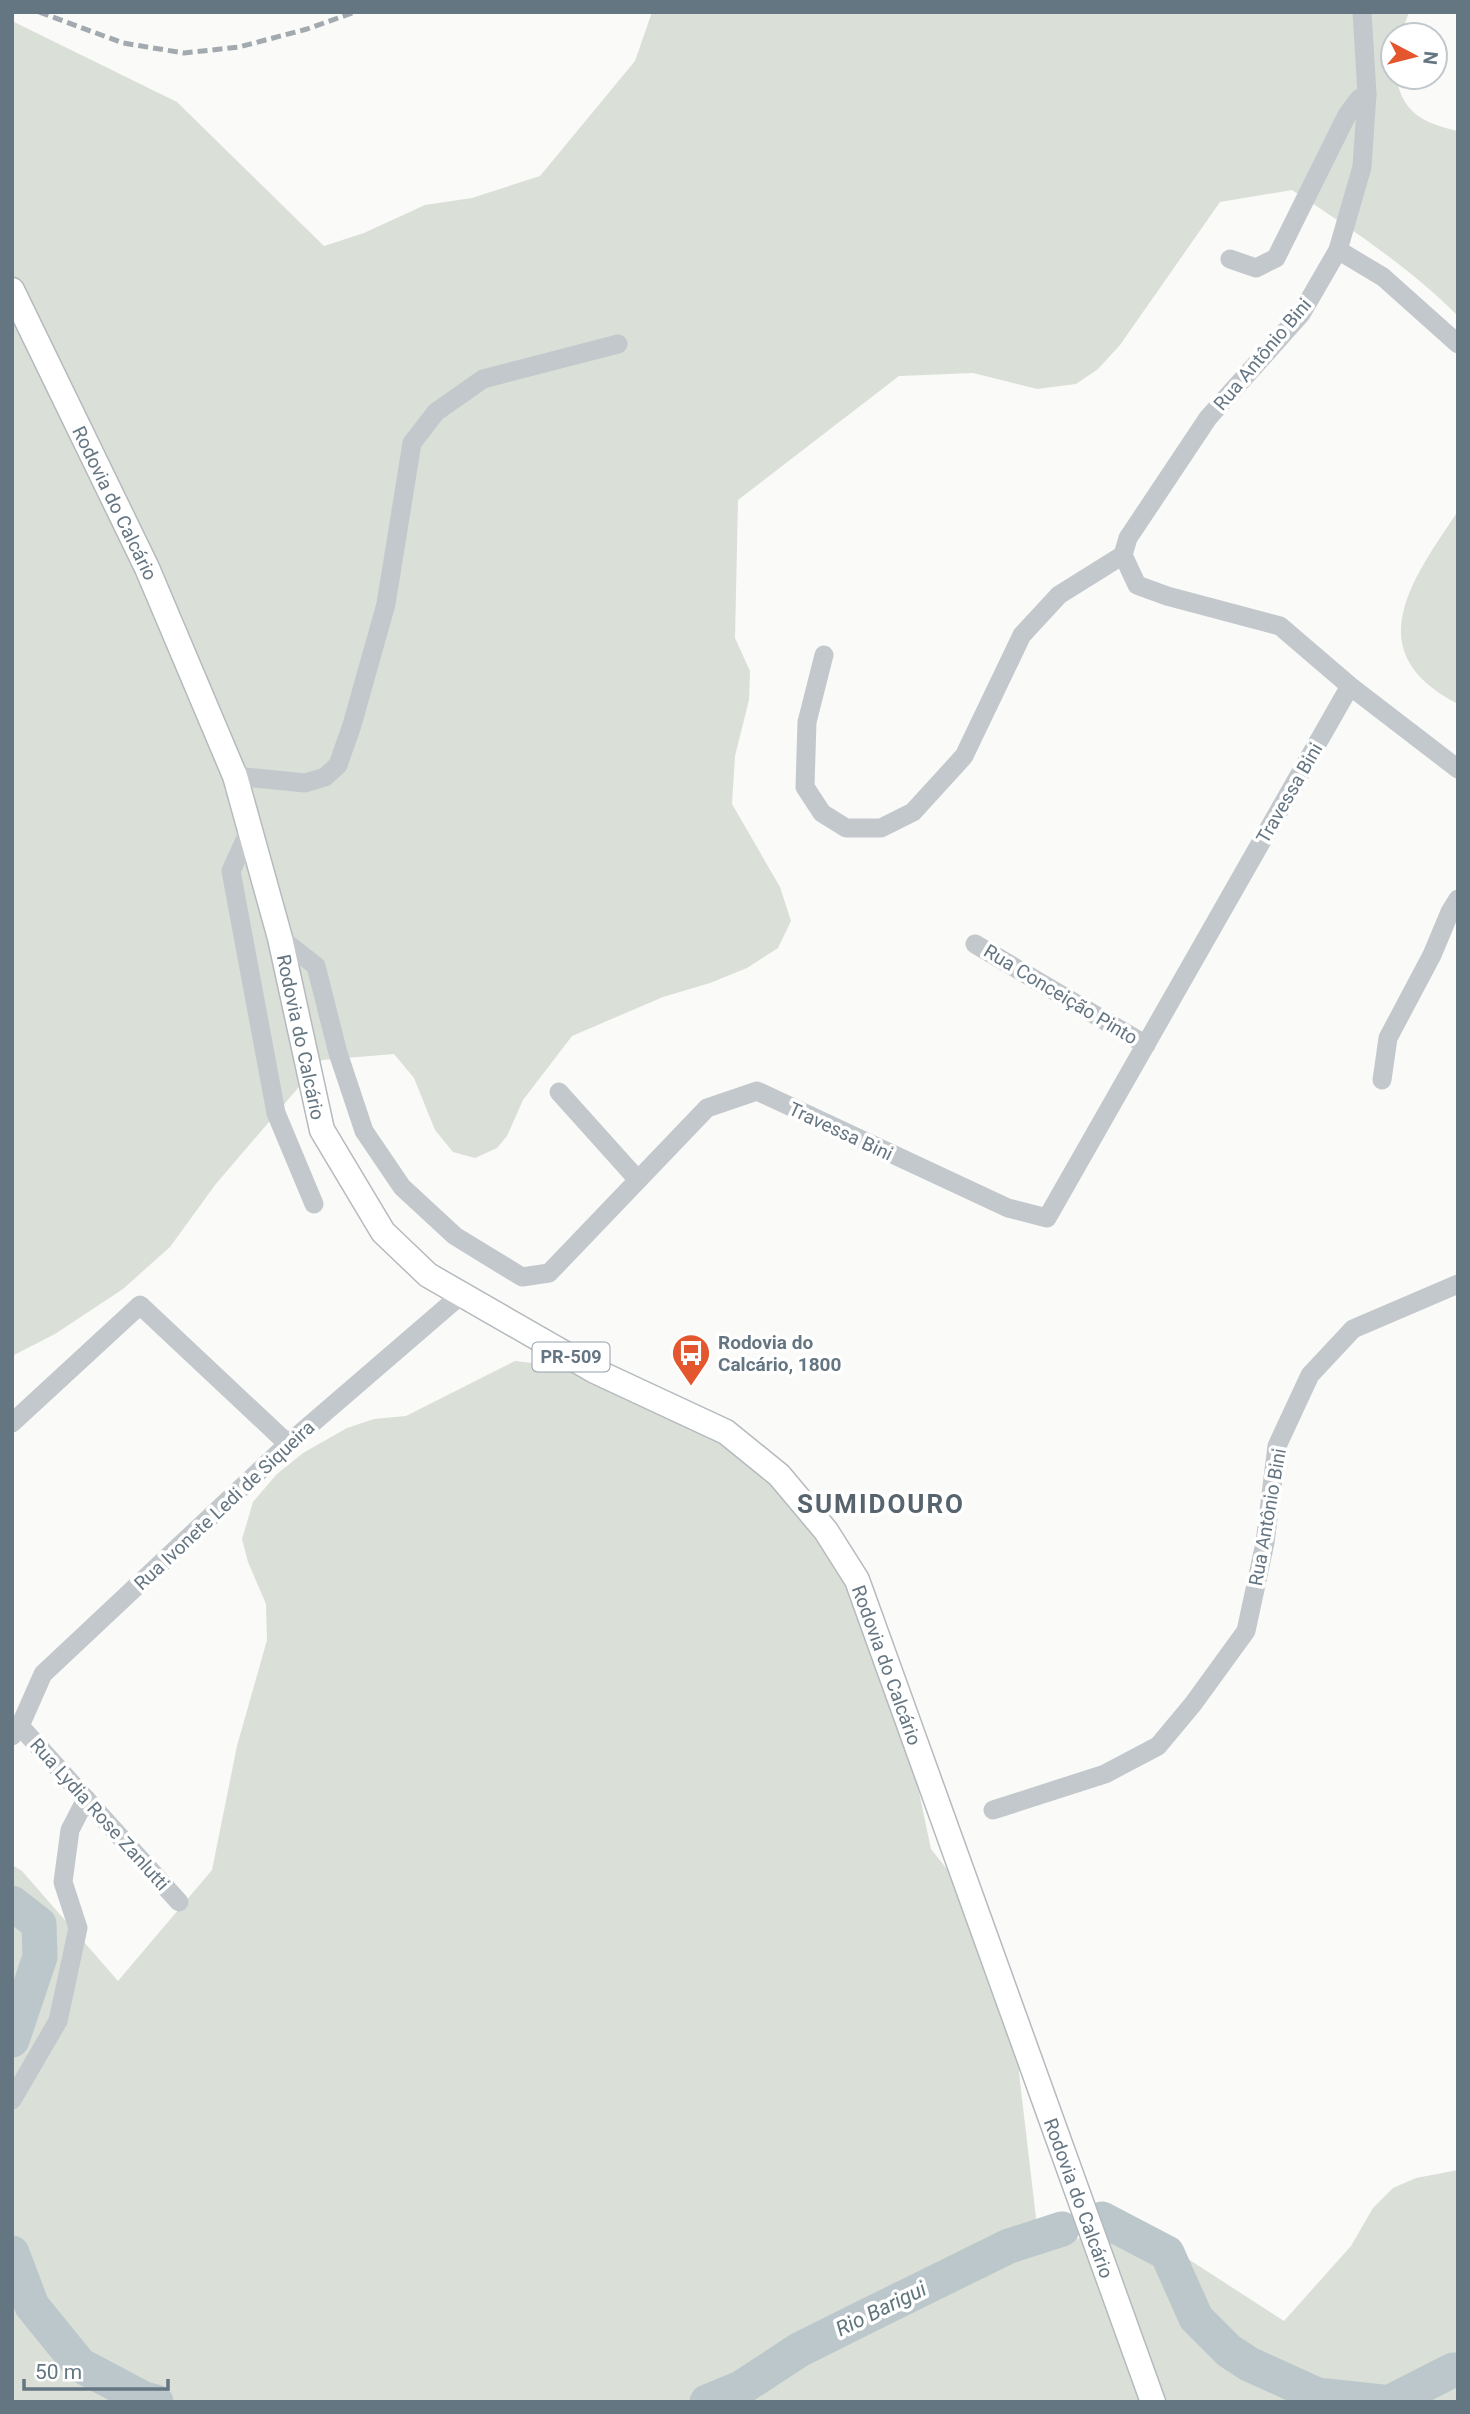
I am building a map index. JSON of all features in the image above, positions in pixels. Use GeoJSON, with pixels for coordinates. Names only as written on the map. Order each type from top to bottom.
{"type":"FeatureCollection","features":[{"type":"Feature","properties":{"kind":"main road","name":"Rodovia do Calcário"},"geometry":{"type":"LineString","coordinates":[[12,290],[147,568],[235,776],[280,938],[322,1130],[383,1232],[428,1275],[595,1371],[726,1432],[779,1475],[826,1531],[857,1580],[1153,2402]]}},
{"type":"Feature","properties":{"kind":"street","name":"Rua Antônio Bini"},"geometry":{"type":"LineString","coordinates":[[1122,555],[1128,538],[1208,418],[1301,314],[1338,250],[1362,167],[1367,94],[1362,12]]}},
{"type":"Feature","properties":{"kind":"street"},"geometry":{"type":"LineString","coordinates":[[1230,259],[1256,268],[1276,258],[1348,115],[1359,99],[1367,94]]}},
{"type":"Feature","properties":{"kind":"street"},"geometry":{"type":"LineString","coordinates":[[1338,250],[1383,277],[1458,344]]}},
{"type":"Feature","properties":{"kind":"street"},"geometry":{"type":"LineString","coordinates":[[235,776],[305,783],[325,776],[338,765],[386,604],[412,443],[436,412],[483,379],[618,344]]}},
{"type":"Feature","properties":{"kind":"street"},"geometry":{"type":"LineString","coordinates":[[824,655],[807,722],[805,787],[822,813],[846,828],[881,828],[913,813],[964,755],[1022,635],[1059,595],[1122,555],[1137,585],[1167,596],[1280,626],[1350,686],[1458,769]]}},
{"type":"Feature","properties":{"kind":"street","name":"Travessa Bini"},"geometry":{"type":"LineString","coordinates":[[280,938],[316,966],[338,1053],[364,1131],[401,1187],[455,1236],[522,1277],[549,1273],[707,1108],[757,1091],[1008,1208],[1047,1218],[1350,686]]}},
{"type":"Feature","properties":{"kind":"street"},"geometry":{"type":"LineString","coordinates":[[250,829],[231,871],[276,1114],[314,1204]]}},
{"type":"Feature","properties":{"kind":"street"},"geometry":{"type":"LineString","coordinates":[[1381,1080],[1388,1038],[1458,899]]}},
{"type":"Feature","properties":{"kind":"street","name":"Rua Conceição Pinto"},"geometry":{"type":"LineString","coordinates":[[975,944],[1146,1045]]}},
{"type":"Feature","properties":{"kind":"street"},"geometry":{"type":"LineString","coordinates":[[559,1092],[638,1180]]}},
{"type":"Feature","properties":{"kind":"street","name":"Rua Antônio Bini"},"geometry":{"type":"LineString","coordinates":[[993,1810],[1105,1774],[1158,1745],[1193,1704],[1246,1631],[1265,1543],[1278,1446],[1310,1375],[1353,1329],[1458,1283]]}},
{"type":"Feature","properties":{"kind":"street","name":"Rua Ivonete Ledi de Siqueira"},"geometry":{"type":"LineString","coordinates":[[16,1731],[43,1674],[288,1444],[462,1294]]}},
{"type":"Feature","properties":{"kind":"street"},"geometry":{"type":"LineString","coordinates":[[12,1423],[141,1305],[288,1444]]}},
{"type":"Feature","properties":{"kind":"street","name":"Rua Lydia Rose Zanlutti"},"geometry":{"type":"LineString","coordinates":[[16,1731],[86,1799],[180,1902]]}},
{"type":"Feature","properties":{"kind":"street"},"geometry":{"type":"LineString","coordinates":[[12,2100],[58,2021],[78,1928],[62,1882],[70,1830],[86,1799]]}},
{"type":"Feature","properties":{"kind":"shaded area"},"geometry":{"type":"Polygon","coordinates":[[[652,12],[1409,12],[1406,21],[1379,21],[1379,91],[1400,91],[1417,115],[1458,131],[1458,316],[1399,264],[1292,190],[1220,202],[1120,345],[1098,369],[1076,384],[1037,389],[973,373],[899,376],[738,500],[735,638],[750,671],[749,700],[735,756],[732,804],[780,887],[791,921],[778,948],[747,968],[710,983],[663,997],[572,1036],[523,1100],[507,1136],[497,1148],[475,1158],[453,1152],[435,1130],[414,1078],[394,1054],[322,1060],[215,1185],[170,1247],[123,1289],[55,1334],[12,1356],[12,21],[177,102],[324,246],[364,233],[425,205],[472,198],[540,176],[635,61],[652,12]]]}},
{"type":"Feature","properties":{"kind":"shaded area"},"geometry":{"type":"Polygon","coordinates":[[[1458,511],[1458,704],[1427,684],[1409,662],[1401,638],[1403,614],[1411,589],[1424,563],[1458,511]]]}},
{"type":"Feature","properties":{"kind":"shaded area"},"geometry":{"type":"Polygon","coordinates":[[[515,1361],[576,1368],[691,1413],[790,1500],[834,1559],[896,1721],[919,1792],[931,1849],[958,1883],[1019,2043],[1019,2073],[1038,2235],[1168,2246],[1284,2321],[1351,2246],[1373,2208],[1393,2188],[1416,2178],[1458,2170],[1458,2402],[12,2402],[12,1865],[22,1871],[118,1981],[212,1870],[237,1746],[267,1640],[266,1604],[248,1562],[242,1539],[253,1502],[277,1474],[303,1453],[347,1428],[374,1419],[406,1416],[515,1361]]]}},
{"type":"Feature","properties":{"kind":"waterway","name":"Rio Barigui"},"geometry":{"type":"LineString","coordinates":[[12,1903],[39,1924],[40,1957],[12,2040]]}},
{"type":"Feature","properties":{"kind":"waterway","name":"Rio Barigui"},"geometry":{"type":"LineString","coordinates":[[1102,2219],[1167,2253],[1196,2318],[1229,2351],[1249,2364],[1317,2395],[1382,2402]]}},
{"type":"Feature","properties":{"kind":"waterway","name":"Rio Barigui"},"geometry":{"type":"LineString","coordinates":[[707,2402],[741,2388],[799,2350],[1009,2246],[1062,2229]]}},
{"type":"Feature","properties":{"kind":"waterway","name":"Rio Barigui"},"geometry":{"type":"LineString","coordinates":[[12,2253],[32,2306],[80,2365],[144,2399],[156,2402]]}},
{"type":"Feature","properties":{"kind":"waterway","name":"Rio Barigui"},"geometry":{"type":"LineString","coordinates":[[1390,2402],[1453,2370],[1458,2370]]}},
{"type":"Feature","properties":{"kind":"railway"},"geometry":{"type":"LineString","coordinates":[[39,12],[123,43],[184,53],[239,47],[307,29],[355,12]]}},
{"type":"Feature","properties":{"kind":"place","name":"Rodovia do Calcário, 1800"},"geometry":{"type":"Point","coordinates":[691,1387]}},
{"type":"Feature","properties":{"kind":"district","name":"SUMIDOURO"},"geometry":{"type":"Point","coordinates":[881,1504]}}]}
